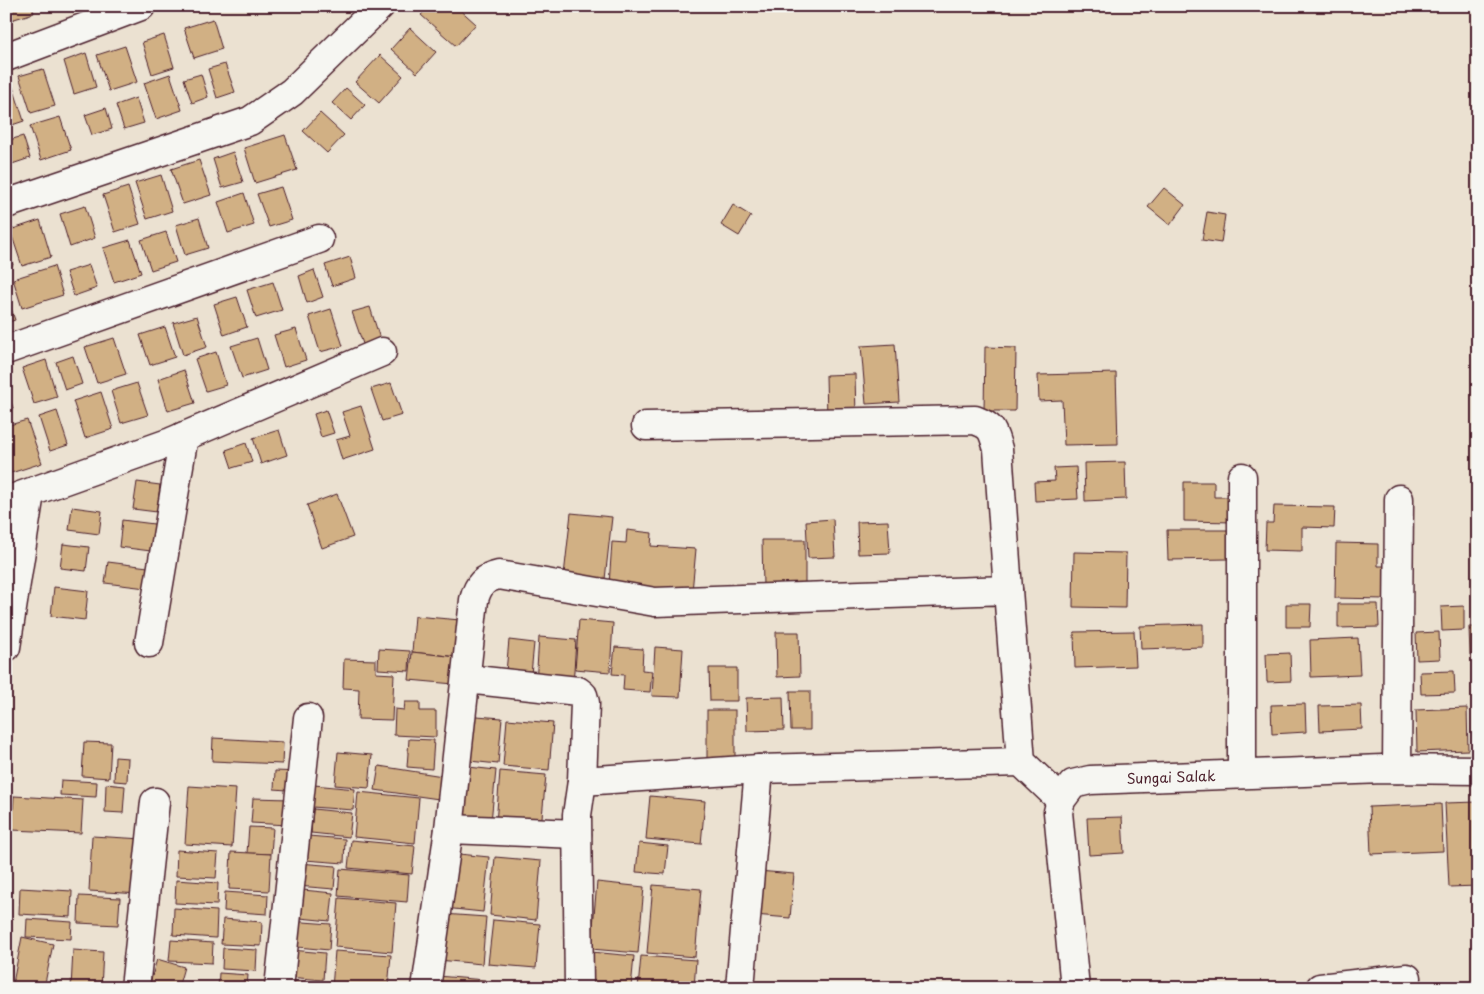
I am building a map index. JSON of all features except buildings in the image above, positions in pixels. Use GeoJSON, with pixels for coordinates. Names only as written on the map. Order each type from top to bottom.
{"type":"FeatureCollection","features":[{"type":"Feature","properties":{"kind":"street"},"geometry":{"type":"LineString","coordinates":[[6,57],[141,6]]}},
{"type":"Feature","properties":{"kind":"street"},"geometry":{"type":"LineString","coordinates":[[6,204],[250,121],[292,92],[365,11]]}},
{"type":"Feature","properties":{"kind":"street"},"geometry":{"type":"LineString","coordinates":[[6,350],[319,239]]}},
{"type":"Feature","properties":{"kind":"street"},"geometry":{"type":"LineString","coordinates":[[6,647],[18,497],[184,436],[382,352]]}},
{"type":"Feature","properties":{"kind":"street"},"geometry":{"type":"LineString","coordinates":[[646,426],[974,420],[988,425],[994,434],[998,449],[1021,762],[1061,800],[1058,812],[1075,988]]}},
{"type":"Feature","properties":{"kind":"street"},"geometry":{"type":"LineString","coordinates":[[149,643],[184,436]]}},
{"type":"Feature","properties":{"kind":"street"},"geometry":{"type":"LineString","coordinates":[[1242,477],[1242,774]]}},
{"type":"Feature","properties":{"kind":"street"},"geometry":{"type":"LineString","coordinates":[[1397,769],[1399,499]]}},
{"type":"Feature","properties":{"kind":"street"},"geometry":{"type":"LineString","coordinates":[[426,988],[449,830],[476,593],[484,580],[499,575],[655,602],[1008,590]]}},
{"type":"Feature","properties":{"kind":"street"},"geometry":{"type":"LineString","coordinates":[[466,679],[578,691],[583,695],[585,703],[582,781],[577,815],[579,988]]}},
{"type":"Feature","properties":{"kind":"street"},"geometry":{"type":"LineString","coordinates":[[279,988],[308,718]]}},
{"type":"Feature","properties":{"kind":"street"},"geometry":{"type":"LineString","coordinates":[[582,781],[759,769],[1021,762]]}},
{"type":"Feature","properties":{"kind":"street"},"geometry":{"type":"LineString","coordinates":[[740,988],[759,769]]}},
{"type":"Feature","properties":{"kind":"street","name":"Sungai Salak"},"geometry":{"type":"LineString","coordinates":[[1061,800],[1073,784],[1090,780],[1397,769],[1478,770]]}},
{"type":"Feature","properties":{"kind":"street"},"geometry":{"type":"LineString","coordinates":[[135,988],[155,802]]}},
{"type":"Feature","properties":{"kind":"street"},"geometry":{"type":"LineString","coordinates":[[449,830],[577,834]]}},
{"type":"Feature","properties":{"kind":"street"},"geometry":{"type":"LineString","coordinates":[[1320,988],[1407,978]]}}]}
